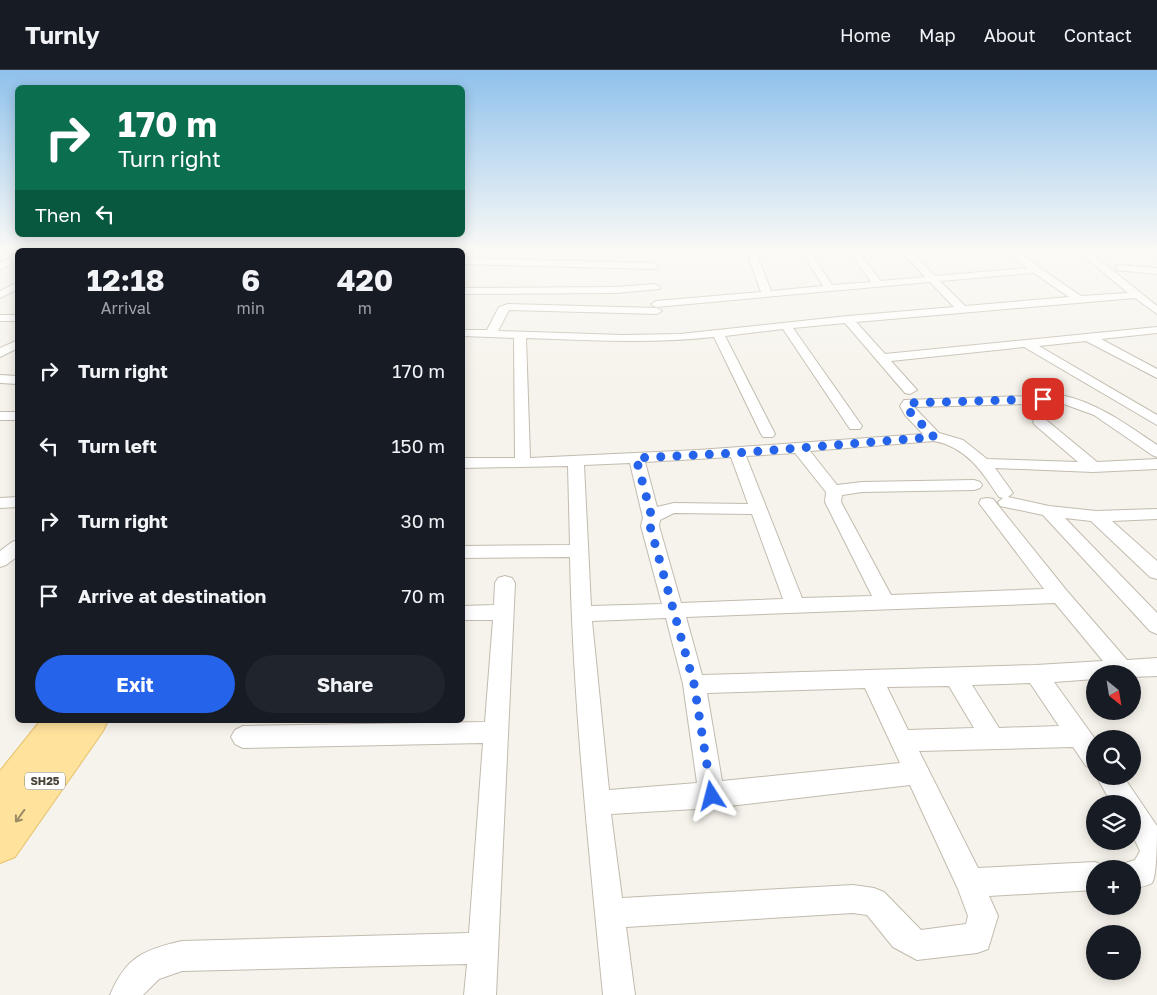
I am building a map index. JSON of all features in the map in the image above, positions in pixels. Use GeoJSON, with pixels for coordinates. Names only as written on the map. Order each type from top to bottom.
{"type":"FeatureCollection","features":[{"type":"Feature","properties":{"kind":"main road","name":"SH25"},"geometry":{"type":"LineString","coordinates":[[0,802],[61,723]]}},
{"type":"Feature","properties":{"kind":"main road","name":"SH25"},"geometry":{"type":"LineString","coordinates":[[0,842],[88,723]]}},
{"type":"Feature","properties":{"kind":"street"},"geometry":{"type":"LineString","coordinates":[[655,295],[658,320]]}},
{"type":"Feature","properties":{"kind":"street"},"geometry":{"type":"LineString","coordinates":[[465,333],[520,335],[658,320],[762,295]]}},
{"type":"Feature","properties":{"kind":"street"},"geometry":{"type":"LineString","coordinates":[[948,295],[963,310]]}},
{"type":"Feature","properties":{"kind":"street"},"geometry":{"type":"LineString","coordinates":[[1072,295],[1079,300]]}},
{"type":"Feature","properties":{"kind":"street"},"geometry":{"type":"LineString","coordinates":[[490,334],[503,309],[508,308],[658,320],[718,334],[848,319],[1134,295]]}},
{"type":"Feature","properties":{"kind":"street"},"geometry":{"type":"LineString","coordinates":[[1136,295],[1157,312]]}},
{"type":"Feature","properties":{"kind":"street"},"geometry":{"type":"LineString","coordinates":[[0,310],[15,311]]}},
{"type":"Feature","properties":{"kind":"street"},"geometry":{"type":"LineString","coordinates":[[0,318],[15,318]]}},
{"type":"Feature","properties":{"kind":"street"},"geometry":{"type":"LineString","coordinates":[[848,319],[910,390]]}},
{"type":"Feature","properties":{"kind":"street"},"geometry":{"type":"LineString","coordinates":[[786,326],[854,426]]}},
{"type":"Feature","properties":{"kind":"street"},"geometry":{"type":"LineString","coordinates":[[882,358],[1157,330]]}},
{"type":"Feature","properties":{"kind":"street"},"geometry":{"type":"LineString","coordinates":[[718,334],[768,434]]}},
{"type":"Feature","properties":{"kind":"street"},"geometry":{"type":"LineString","coordinates":[[520,335],[523,463]]}},
{"type":"Feature","properties":{"kind":"street"},"geometry":{"type":"LineString","coordinates":[[1088,337],[1157,374]]}},
{"type":"Feature","properties":{"kind":"street"},"geometry":{"type":"LineString","coordinates":[[1026,343],[1155,418]]}},
{"type":"Feature","properties":{"kind":"street"},"geometry":{"type":"LineString","coordinates":[[0,353],[15,346]]}},
{"type":"Feature","properties":{"kind":"street"},"geometry":{"type":"LineString","coordinates":[[0,379],[15,380]]}},
{"type":"Feature","properties":{"kind":"street"},"geometry":{"type":"LineString","coordinates":[[934,437],[910,412],[907,406],[909,403],[1061,398],[1072,400],[1091,408],[1157,452]]}},
{"type":"Feature","properties":{"kind":"street"},"geometry":{"type":"LineString","coordinates":[[0,416],[15,416]]}},
{"type":"Feature","properties":{"kind":"street"},"geometry":{"type":"LineString","coordinates":[[1040,422],[1093,467]]}},
{"type":"Feature","properties":{"kind":"street"},"geometry":{"type":"LineString","coordinates":[[465,463],[523,463],[737,453],[934,437],[959,442],[970,449],[983,463],[1006,497]]}},
{"type":"Feature","properties":{"kind":"street"},"geometry":{"type":"LineString","coordinates":[[799,448],[834,492],[833,502],[885,602]]}},
{"type":"Feature","properties":{"kind":"street"},"geometry":{"type":"LineString","coordinates":[[737,453],[795,606]]}},
{"type":"Feature","properties":{"kind":"street"},"geometry":{"type":"LineString","coordinates":[[636,458],[652,518],[650,526],[694,684],[712,796]]}},
{"type":"Feature","properties":{"kind":"street"},"geometry":{"type":"LineString","coordinates":[[576,461],[581,614],[597,802],[619,995]]}},
{"type":"Feature","properties":{"kind":"street"},"geometry":{"type":"LineString","coordinates":[[983,463],[1093,467],[1157,464]]}},
{"type":"Feature","properties":{"kind":"street"},"geometry":{"type":"LineString","coordinates":[[974,485],[971,488],[972,494],[986,503],[1060,596],[1118,665]]}},
{"type":"Feature","properties":{"kind":"street"},"geometry":{"type":"LineString","coordinates":[[834,492],[845,488],[862,486],[990,485],[1006,497],[1049,511],[1096,516],[1157,514]]}},
{"type":"Feature","properties":{"kind":"street"},"geometry":{"type":"LineString","coordinates":[[986,503],[999,504],[1006,497]]}},
{"type":"Feature","properties":{"kind":"street"},"geometry":{"type":"LineString","coordinates":[[0,503],[15,502]]}},
{"type":"Feature","properties":{"kind":"street"},"geometry":{"type":"LineString","coordinates":[[652,518],[662,511],[674,508],[759,509]]}},
{"type":"Feature","properties":{"kind":"street"},"geometry":{"type":"LineString","coordinates":[[1049,511],[1157,626]]}},
{"type":"Feature","properties":{"kind":"street"},"geometry":{"type":"LineString","coordinates":[[1096,516],[1157,572]]}},
{"type":"Feature","properties":{"kind":"street"},"geometry":{"type":"LineString","coordinates":[[0,561],[15,548]]}},
{"type":"Feature","properties":{"kind":"street"},"geometry":{"type":"LineString","coordinates":[[465,552],[579,551]]}},
{"type":"Feature","properties":{"kind":"street"},"geometry":{"type":"LineString","coordinates":[[480,995],[505,583]]}},
{"type":"Feature","properties":{"kind":"street"},"geometry":{"type":"LineString","coordinates":[[581,614],[1060,596]]}},
{"type":"Feature","properties":{"kind":"street"},"geometry":{"type":"LineString","coordinates":[[465,613],[503,612]]}},
{"type":"Feature","properties":{"kind":"street"},"geometry":{"type":"LineString","coordinates":[[1141,667],[1157,667]]}},
{"type":"Feature","properties":{"kind":"street"},"geometry":{"type":"LineString","coordinates":[[694,684],[872,680],[1086,670]]}},
{"type":"Feature","properties":{"kind":"street"},"geometry":{"type":"LineString","coordinates":[[1036,674],[1086,745]]}},
{"type":"Feature","properties":{"kind":"street"},"geometry":{"type":"LineString","coordinates":[[956,677],[992,738]]}},
{"type":"Feature","properties":{"kind":"street"},"geometry":{"type":"LineString","coordinates":[[611,913],[854,899],[874,902],[892,920],[904,936],[917,945],[977,938],[983,916],[970,883],[872,680]]}},
{"type":"Feature","properties":{"kind":"street"},"geometry":{"type":"LineString","coordinates":[[243,737],[496,732]]}},
{"type":"Feature","properties":{"kind":"street"},"geometry":{"type":"LineString","coordinates":[[901,741],[1080,736]]}},
{"type":"Feature","properties":{"kind":"street"},"geometry":{"type":"LineString","coordinates":[[597,802],[712,796],[831,785],[916,772]]}},
{"type":"Feature","properties":{"kind":"street"},"geometry":{"type":"LineString","coordinates":[[1141,824],[1145,829],[1154,853],[1143,873],[1141,873]]}},
{"type":"Feature","properties":{"kind":"street"},"geometry":{"type":"LineString","coordinates":[[970,883],[1086,877]]}},
{"type":"Feature","properties":{"kind":"street"},"geometry":{"type":"LineString","coordinates":[[126,995],[133,980],[154,963],[182,956],[482,948]]}},
{"type":"Feature","properties":{"kind":"route"},"geometry":{"type":"LineString","coordinates":[[712,796],[694,684],[650,526],[652,518],[636,458],[737,453],[934,437],[910,412],[907,406],[909,403],[1043,399]]}}]}
